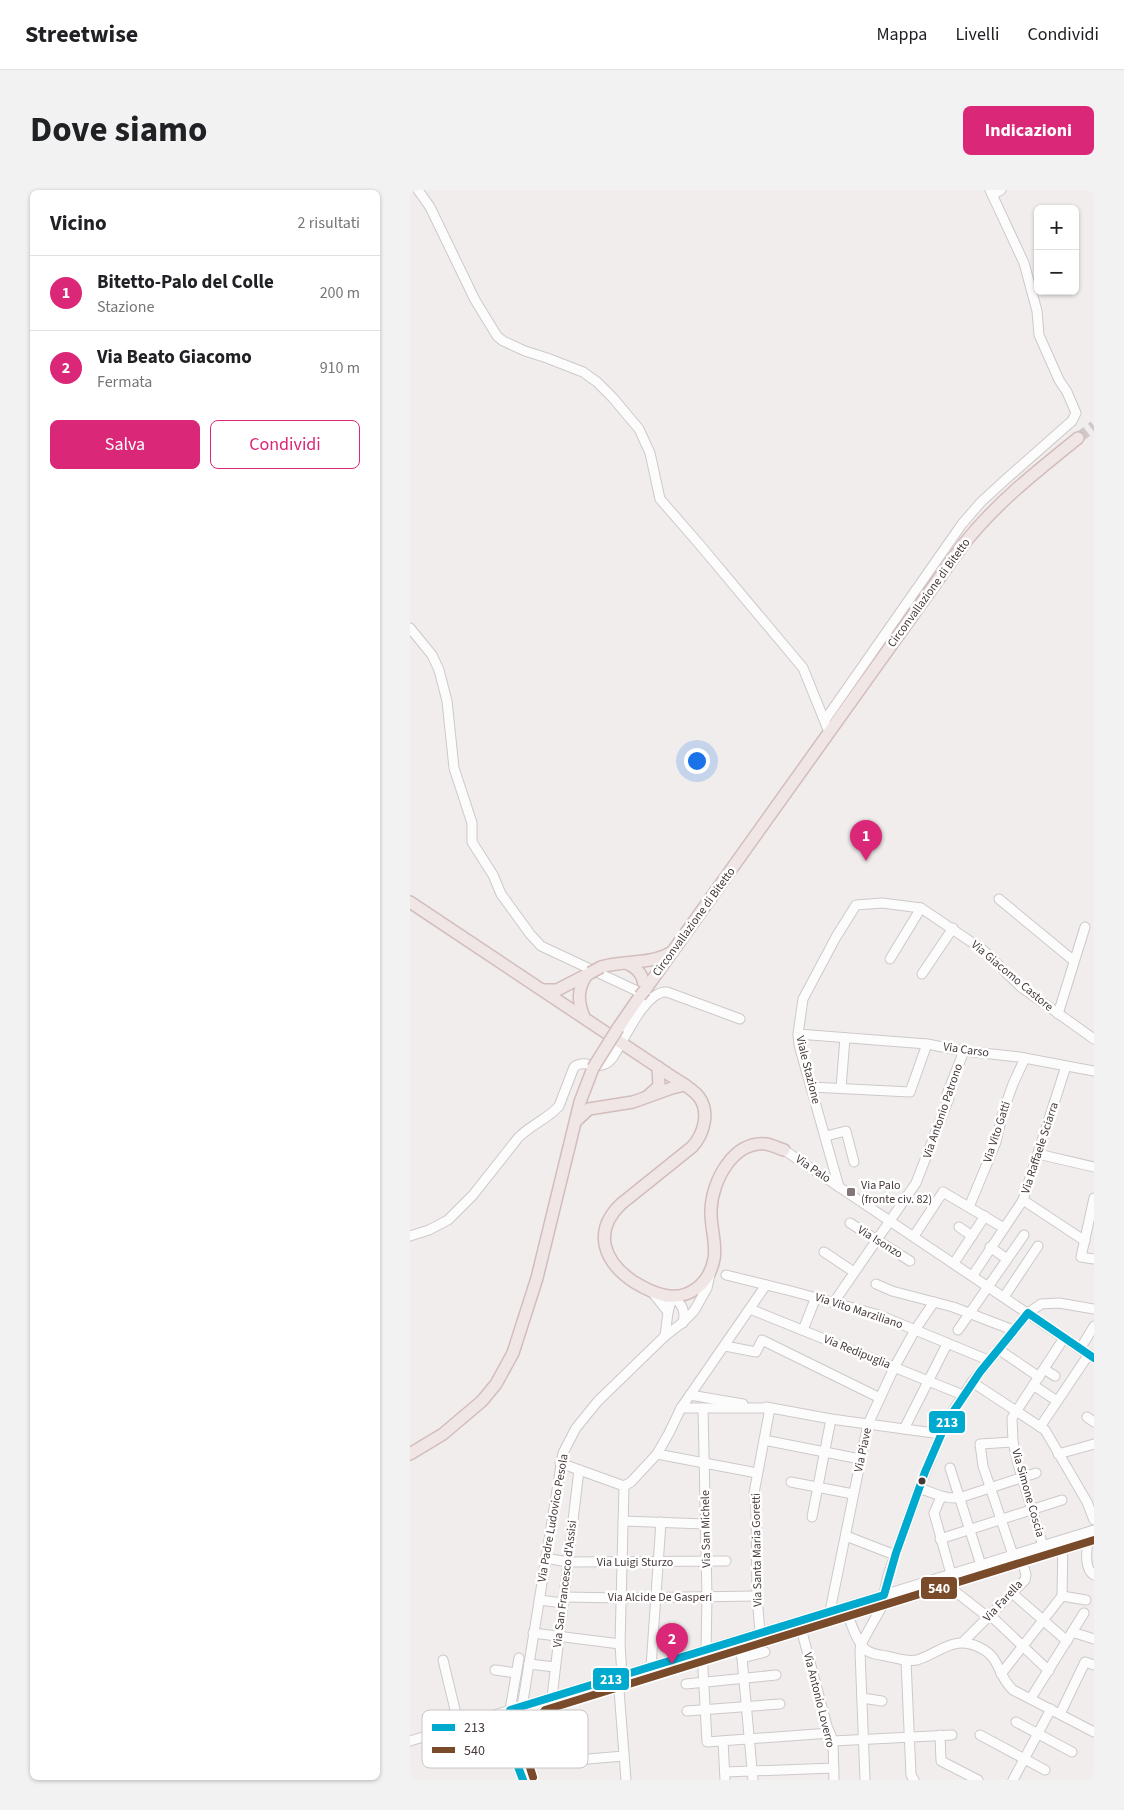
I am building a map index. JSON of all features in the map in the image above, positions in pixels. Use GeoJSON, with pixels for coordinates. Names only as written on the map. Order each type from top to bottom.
{"type":"FeatureCollection","features":[{"type":"Feature","properties":{"kind":"main road","name":"Circonvallazione di Bitetto"},"geometry":{"type":"LineString","coordinates":[[410,1454],[443,1434],[482,1402],[496,1384],[513,1353],[526,1318],[540,1269],[586,1083],[618,1028],[645,995],[672,952],[941,575],[979,525],[1019,485],[1078,438]]}},
{"type":"Feature","properties":{"kind":"main road"},"geometry":{"type":"LineString","coordinates":[[410,902],[543,990],[557,995],[584,1017],[658,1067],[673,1083]]}},
{"type":"Feature","properties":{"kind":"main road"},"geometry":{"type":"LineString","coordinates":[[557,995],[601,967],[655,959],[672,952]]}},
{"type":"Feature","properties":{"kind":"main road"},"geometry":{"type":"LineString","coordinates":[[626,963],[641,974],[645,995]]}},
{"type":"Feature","properties":{"kind":"main road"},"geometry":{"type":"LineString","coordinates":[[584,1017],[579,999],[586,977]]}},
{"type":"Feature","properties":{"kind":"main road"},"geometry":{"type":"LineString","coordinates":[[658,1067],[658,1086]]}},
{"type":"Feature","properties":{"kind":"main road"},"geometry":{"type":"LineString","coordinates":[[586,1083],[588,1093],[594,1102],[607,1106]]}},
{"type":"Feature","properties":{"kind":"main road"},"geometry":{"type":"LineString","coordinates":[[575,1122],[590,1109],[645,1099],[673,1083]]}},
{"type":"Feature","properties":{"kind":"main road"},"geometry":{"type":"LineString","coordinates":[[645,1099],[658,1086],[673,1083],[685,1085],[700,1098],[703,1105],[704,1119],[700,1139],[614,1210],[606,1225],[604,1240],[608,1256],[618,1270],[653,1293],[672,1296],[686,1294],[697,1288],[710,1272]]}},
{"type":"Feature","properties":{"kind":"main road","name":"Via Palo"},"geometry":{"type":"LineString","coordinates":[[710,1272],[715,1257],[711,1210],[712,1198],[722,1172],[737,1154],[756,1144],[766,1144],[784,1150]]}},
{"type":"Feature","properties":{"kind":"street"},"geometry":{"type":"LineString","coordinates":[[418,190],[430,207],[475,300],[497,336],[503,341],[525,351],[583,372],[614,398],[639,429],[650,453],[660,499],[802,668],[829,732]]}},
{"type":"Feature","properties":{"kind":"street"},"geometry":{"type":"LineString","coordinates":[[825,720],[962,524],[1004,480],[1072,421],[1076,413],[1039,335],[1035,303],[1024,263],[991,192],[1001,190]]}},
{"type":"Feature","properties":{"kind":"street"},"geometry":{"type":"LineString","coordinates":[[410,628],[432,655],[439,670],[447,701],[454,768],[472,823],[472,842],[493,875],[501,894],[530,934],[541,946],[645,995],[667,992],[740,1019]]}},
{"type":"Feature","properties":{"kind":"street"},"geometry":{"type":"LineString","coordinates":[[999,899],[1074,961]]}},
{"type":"Feature","properties":{"kind":"street","name":"Viale Stazione"},"geometry":{"type":"LineString","coordinates":[[839,1187],[799,1045],[798,1034],[803,999],[856,905],[882,904],[921,908]]}},
{"type":"Feature","properties":{"kind":"street"},"geometry":{"type":"LineString","coordinates":[[890,959],[921,908]]}},
{"type":"Feature","properties":{"kind":"street","name":"Via Giacomo Castore"},"geometry":{"type":"LineString","coordinates":[[921,908],[983,950],[1022,987],[1094,1039]]}},
{"type":"Feature","properties":{"kind":"street"},"geometry":{"type":"LineString","coordinates":[[1058,1014],[1085,927]]}},
{"type":"Feature","properties":{"kind":"street"},"geometry":{"type":"LineString","coordinates":[[922,974],[953,928]]}},
{"type":"Feature","properties":{"kind":"street"},"geometry":{"type":"LineString","coordinates":[[410,1236],[429,1230],[448,1220],[473,1195],[518,1138],[525,1131],[555,1111],[559,1106],[574,1067],[582,1064],[600,1066],[606,1064],[621,1042],[645,995]]}},
{"type":"Feature","properties":{"kind":"street"},"geometry":{"type":"LineString","coordinates":[[798,1034],[927,1044]]}},
{"type":"Feature","properties":{"kind":"street"},"geometry":{"type":"LineString","coordinates":[[841,1088],[845,1038]]}},
{"type":"Feature","properties":{"kind":"street","name":"Via Carso"},"geometry":{"type":"LineString","coordinates":[[811,1087],[910,1092],[927,1044],[964,1051],[1025,1058],[1094,1071]]}},
{"type":"Feature","properties":{"kind":"street","name":"Via Antonio Patrono"},"geometry":{"type":"LineString","coordinates":[[834,1302],[916,1183],[949,1098],[947,1094],[964,1051]]}},
{"type":"Feature","properties":{"kind":"street","name":"Via Vito Gatti"},"geometry":{"type":"LineString","coordinates":[[969,1207],[996,1142],[1003,1112],[1025,1058]]}},
{"type":"Feature","properties":{"kind":"street","name":"Via Raffaele Sciarra"},"geometry":{"type":"LineString","coordinates":[[973,1275],[1023,1200],[1066,1066]]}},
{"type":"Feature","properties":{"kind":"street"},"geometry":{"type":"LineString","coordinates":[[826,1136],[846,1130],[854,1162]]}},
{"type":"Feature","properties":{"kind":"street","name":"Via Palo"},"geometry":{"type":"LineString","coordinates":[[784,1150],[973,1275],[1091,1356]]}},
{"type":"Feature","properties":{"kind":"street"},"geometry":{"type":"LineString","coordinates":[[1038,1154],[1094,1167]]}},
{"type":"Feature","properties":{"kind":"street"},"geometry":{"type":"LineString","coordinates":[[914,1236],[943,1192],[1004,1228]]}},
{"type":"Feature","properties":{"kind":"street"},"geometry":{"type":"LineString","coordinates":[[1094,1198],[1081,1257],[1094,1259]]}},
{"type":"Feature","properties":{"kind":"street"},"geometry":{"type":"LineString","coordinates":[[1023,1200],[1084,1241]]}},
{"type":"Feature","properties":{"kind":"street"},"geometry":{"type":"LineString","coordinates":[[954,1263],[985,1216]]}},
{"type":"Feature","properties":{"kind":"street","name":"Via Isonzo"},"geometry":{"type":"LineString","coordinates":[[850,1223],[910,1261]]}},
{"type":"Feature","properties":{"kind":"street"},"geometry":{"type":"LineString","coordinates":[[959,1227],[972,1236]]}},
{"type":"Feature","properties":{"kind":"street"},"geometry":{"type":"LineString","coordinates":[[958,1330],[1024,1235]]}},
{"type":"Feature","properties":{"kind":"street"},"geometry":{"type":"LineString","coordinates":[[1004,1297],[1038,1246]]}},
{"type":"Feature","properties":{"kind":"street"},"geometry":{"type":"LineString","coordinates":[[990,1248],[1007,1259]]}},
{"type":"Feature","properties":{"kind":"street"},"geometry":{"type":"LineString","coordinates":[[824,1252],[854,1272]]}},
{"type":"Feature","properties":{"kind":"street","name":"Via Padre Ludovico Pesola"},"geometry":{"type":"LineString","coordinates":[[522,1707],[560,1463],[566,1446],[584,1416],[665,1336],[682,1323],[701,1299],[707,1288],[710,1272]]}},
{"type":"Feature","properties":{"kind":"street","name":"Via Vito Marziliano"},"geometry":{"type":"LineString","coordinates":[[726,1275],[879,1315],[988,1360]]}},
{"type":"Feature","properties":{"kind":"street"},"geometry":{"type":"LineString","coordinates":[[876,1284],[892,1291],[969,1313],[1013,1330]]}},
{"type":"Feature","properties":{"kind":"street"},"geometry":{"type":"LineString","coordinates":[[560,1463],[624,1486],[631,1482],[657,1454],[670,1433],[681,1408],[766,1285]]}},
{"type":"Feature","properties":{"kind":"street"},"geometry":{"type":"LineString","coordinates":[[653,1293],[668,1312]]}},
{"type":"Feature","properties":{"kind":"street"},"geometry":{"type":"LineString","coordinates":[[665,1336],[672,1296],[680,1302],[684,1310],[682,1323]]}},
{"type":"Feature","properties":{"kind":"street"},"geometry":{"type":"LineString","coordinates":[[802,1330],[816,1297]]}},
{"type":"Feature","properties":{"kind":"street","name":"Via Piave"},"geometry":{"type":"LineString","coordinates":[[830,1612],[868,1424],[894,1368],[915,1330],[934,1302]]}},
{"type":"Feature","properties":{"kind":"street"},"geometry":{"type":"LineString","coordinates":[[865,1780],[861,1644],[881,1608],[888,1575],[919,1488],[952,1411],[988,1360],[1028,1313],[1041,1304],[1047,1303],[1094,1308]]}},
{"type":"Feature","properties":{"kind":"street","name":"Via Redipuglia"},"geometry":{"type":"LineString","coordinates":[[750,1309],[963,1395]]}},
{"type":"Feature","properties":{"kind":"street"},"geometry":{"type":"LineString","coordinates":[[1080,1348],[1094,1326]]}},
{"type":"Feature","properties":{"kind":"street"},"geometry":{"type":"LineString","coordinates":[[1016,1411],[1064,1338]]}},
{"type":"Feature","properties":{"kind":"street"},"geometry":{"type":"LineString","coordinates":[[725,1346],[756,1352],[762,1340],[880,1398]]}},
{"type":"Feature","properties":{"kind":"street"},"geometry":{"type":"LineString","coordinates":[[904,1429],[947,1344]]}},
{"type":"Feature","properties":{"kind":"street"},"geometry":{"type":"LineString","coordinates":[[998,1349],[1056,1379],[1067,1388]]}},
{"type":"Feature","properties":{"kind":"street"},"geometry":{"type":"LineString","coordinates":[[1040,1427],[1091,1356]]}},
{"type":"Feature","properties":{"kind":"street"},"geometry":{"type":"LineString","coordinates":[[972,1382],[1045,1430],[1088,1502],[1094,1520]]}},
{"type":"Feature","properties":{"kind":"street"},"geometry":{"type":"LineString","coordinates":[[1033,1384],[1057,1401]]}},
{"type":"Feature","properties":{"kind":"street"},"geometry":{"type":"LineString","coordinates":[[690,1395],[831,1419],[941,1434]]}},
{"type":"Feature","properties":{"kind":"street"},"geometry":{"type":"LineString","coordinates":[[681,1408],[770,1408]]}},
{"type":"Feature","properties":{"kind":"street","name":"Via San Michele"},"geometry":{"type":"LineString","coordinates":[[703,1408],[707,1597],[704,1681],[708,1742],[723,1741]]}},
{"type":"Feature","properties":{"kind":"street","name":"Via Santa Maria Goretti"},"geometry":{"type":"LineString","coordinates":[[760,1633],[754,1493],[770,1408]]}},
{"type":"Feature","properties":{"kind":"street","name":"Via Simone Coscia"},"geometry":{"type":"LineString","coordinates":[[1016,1411],[1012,1422],[1013,1442],[1043,1546]]}},
{"type":"Feature","properties":{"kind":"street"},"geometry":{"type":"LineString","coordinates":[[812,1517],[831,1419]]}},
{"type":"Feature","properties":{"kind":"street"},"geometry":{"type":"LineString","coordinates":[[764,1440],[860,1459]]}},
{"type":"Feature","properties":{"kind":"street"},"geometry":{"type":"LineString","coordinates":[[1013,1442],[980,1444],[983,1466],[1001,1520],[1016,1554]]}},
{"type":"Feature","properties":{"kind":"street"},"geometry":{"type":"LineString","coordinates":[[1058,1454],[1094,1444]]}},
{"type":"Feature","properties":{"kind":"street"},"geometry":{"type":"LineString","coordinates":[[657,1454],[757,1473]]}},
{"type":"Feature","properties":{"kind":"street"},"geometry":{"type":"LineString","coordinates":[[950,1468],[980,1565]]}},
{"type":"Feature","properties":{"kind":"street","name":"Via San Francesco d'Assisi"},"geometry":{"type":"LineString","coordinates":[[552,1697],[579,1470]]}},
{"type":"Feature","properties":{"kind":"street"},"geometry":{"type":"LineString","coordinates":[[919,1488],[941,1497],[959,1498],[1036,1473]]}},
{"type":"Feature","properties":{"kind":"street"},"geometry":{"type":"LineString","coordinates":[[791,1482],[853,1494]]}},
{"type":"Feature","properties":{"kind":"street"},"geometry":{"type":"LineString","coordinates":[[624,1486],[620,1676],[626,1780]]}},
{"type":"Feature","properties":{"kind":"street"},"geometry":{"type":"LineString","coordinates":[[941,1497],[934,1510],[940,1539],[951,1574]]}},
{"type":"Feature","properties":{"kind":"street"},"geometry":{"type":"LineString","coordinates":[[940,1539],[1062,1500]]}},
{"type":"Feature","properties":{"kind":"street"},"geometry":{"type":"LineString","coordinates":[[623,1521],[705,1524]]}},
{"type":"Feature","properties":{"kind":"street"},"geometry":{"type":"LineString","coordinates":[[651,1667],[660,1522]]}},
{"type":"Feature","properties":{"kind":"street"},"geometry":{"type":"LineString","coordinates":[[519,1658],[510,1710],[1092,1531],[1087,1566],[1094,1575]]}},
{"type":"Feature","properties":{"kind":"street"},"geometry":{"type":"LineString","coordinates":[[846,1536],[895,1555]]}},
{"type":"Feature","properties":{"kind":"street"},"geometry":{"type":"LineString","coordinates":[[1001,1674],[1062,1596],[1063,1540]]}},
{"type":"Feature","properties":{"kind":"street","name":"Via Farella"},"geometry":{"type":"LineString","coordinates":[[964,1642],[1024,1580],[1026,1575],[1016,1554]]}},
{"type":"Feature","properties":{"kind":"street","name":"Via Luigi Sturzo"},"geometry":{"type":"LineString","coordinates":[[545,1558],[568,1562],[726,1561]]}},
{"type":"Feature","properties":{"kind":"street"},"geometry":{"type":"LineString","coordinates":[[938,1578],[984,1614],[990,1616],[1049,1671]]}},
{"type":"Feature","properties":{"kind":"street"},"geometry":{"type":"LineString","coordinates":[[1012,1592],[1067,1641]]}},
{"type":"Feature","properties":{"kind":"street","name":"Via Alcide De Gasperi"},"geometry":{"type":"LineString","coordinates":[[539,1600],[757,1596]]}},
{"type":"Feature","properties":{"kind":"street"},"geometry":{"type":"LineString","coordinates":[[1062,1596],[1086,1600]]}},
{"type":"Feature","properties":{"kind":"street"},"geometry":{"type":"LineString","coordinates":[[845,1607],[861,1644],[866,1650],[874,1654],[906,1661],[917,1660],[956,1643],[964,1642],[975,1645],[991,1654],[1004,1680],[1013,1690],[1094,1732]]}},
{"type":"Feature","properties":{"kind":"street"},"geometry":{"type":"LineString","coordinates":[[1031,1698],[1084,1613]]}},
{"type":"Feature","properties":{"kind":"street","name":"Via Antonio Loverro"},"geometry":{"type":"LineString","coordinates":[[799,1621],[831,1737],[834,1780]]}},
{"type":"Feature","properties":{"kind":"street"},"geometry":{"type":"LineString","coordinates":[[1072,1632],[1094,1639]]}},
{"type":"Feature","properties":{"kind":"street"},"geometry":{"type":"LineString","coordinates":[[534,1633],[620,1644]]}},
{"type":"Feature","properties":{"kind":"street"},"geometry":{"type":"LineString","coordinates":[[739,1640],[747,1707],[752,1776]]}},
{"type":"Feature","properties":{"kind":"street"},"geometry":{"type":"LineString","coordinates":[[742,1658],[765,1652]]}},
{"type":"Feature","properties":{"kind":"street"},"geometry":{"type":"LineString","coordinates":[[443,1660],[455,1710]]}},
{"type":"Feature","properties":{"kind":"street"},"geometry":{"type":"LineString","coordinates":[[906,1661],[911,1775],[914,1780]]}},
{"type":"Feature","properties":{"kind":"street"},"geometry":{"type":"LineString","coordinates":[[1013,1780],[1038,1733],[1055,1711],[1085,1662],[1094,1665]]}},
{"type":"Feature","properties":{"kind":"street"},"geometry":{"type":"LineString","coordinates":[[529,1664],[556,1667]]}},
{"type":"Feature","properties":{"kind":"street"},"geometry":{"type":"LineString","coordinates":[[495,1670],[516,1673]]}},
{"type":"Feature","properties":{"kind":"street"},"geometry":{"type":"LineString","coordinates":[[686,1684],[776,1675]]}},
{"type":"Feature","properties":{"kind":"street"},"geometry":{"type":"LineString","coordinates":[[862,1698],[882,1701]]}},
{"type":"Feature","properties":{"kind":"street"},"geometry":{"type":"LineString","coordinates":[[532,1710],[539,1701]]}},
{"type":"Feature","properties":{"kind":"street"},"geometry":{"type":"LineString","coordinates":[[687,1711],[780,1704]]}},
{"type":"Feature","properties":{"kind":"street"},"geometry":{"type":"LineString","coordinates":[[1016,1722],[1072,1752]]}},
{"type":"Feature","properties":{"kind":"street"},"geometry":{"type":"LineString","coordinates":[[940,1735],[942,1761],[978,1780]]}},
{"type":"Feature","properties":{"kind":"street"},"geometry":{"type":"LineString","coordinates":[[834,1768],[752,1776],[725,1776],[723,1741],[831,1737],[864,1740],[952,1735]]}},
{"type":"Feature","properties":{"kind":"street"},"geometry":{"type":"LineString","coordinates":[[980,1735],[1045,1770]]}},
{"type":"Feature","properties":{"kind":"street"},"geometry":{"type":"LineString","coordinates":[[410,1741],[422,1737]]}},
{"type":"Feature","properties":{"kind":"street"},"geometry":{"type":"LineString","coordinates":[[588,1759],[624,1756]]}},
{"type":"Feature","properties":{"kind":"street"},"geometry":{"type":"LineString","coordinates":[[519,1768],[523,1780]]}},
{"type":"Feature","properties":{"kind":"tunnel"},"geometry":{"type":"LineString","coordinates":[[1078,438],[1094,426]]}},
{"type":"Feature","properties":{"kind":"transit line","name":"213"},"geometry":{"type":"LineString","coordinates":[[510,1710],[884,1595],[896,1553],[925,1472],[947,1421],[980,1372],[1028,1313],[1094,1358]]}},
{"type":"Feature","properties":{"kind":"transit line","name":"540"},"geometry":{"type":"LineString","coordinates":[[545,1710],[1094,1540]]}},
{"type":"Feature","properties":{"kind":"transit line","name":"213"},"geometry":{"type":"LineString","coordinates":[[519,1768],[523,1780]]}},
{"type":"Feature","properties":{"kind":"transit line","name":"540"},"geometry":{"type":"LineString","coordinates":[[530,1768],[533,1777]]}},
{"type":"Feature","properties":{"kind":"place","name":"Bitetto-Palo del Colle"},"geometry":{"type":"Point","coordinates":[866,861]}},
{"type":"Feature","properties":{"kind":"place","name":"Via Palo (fronte civ. 82)"},"geometry":{"type":"Point","coordinates":[851,1192]}},
{"type":"Feature","properties":{"kind":"place","name":"Via Beato Giacomo"},"geometry":{"type":"Point","coordinates":[672,1664]}}]}
